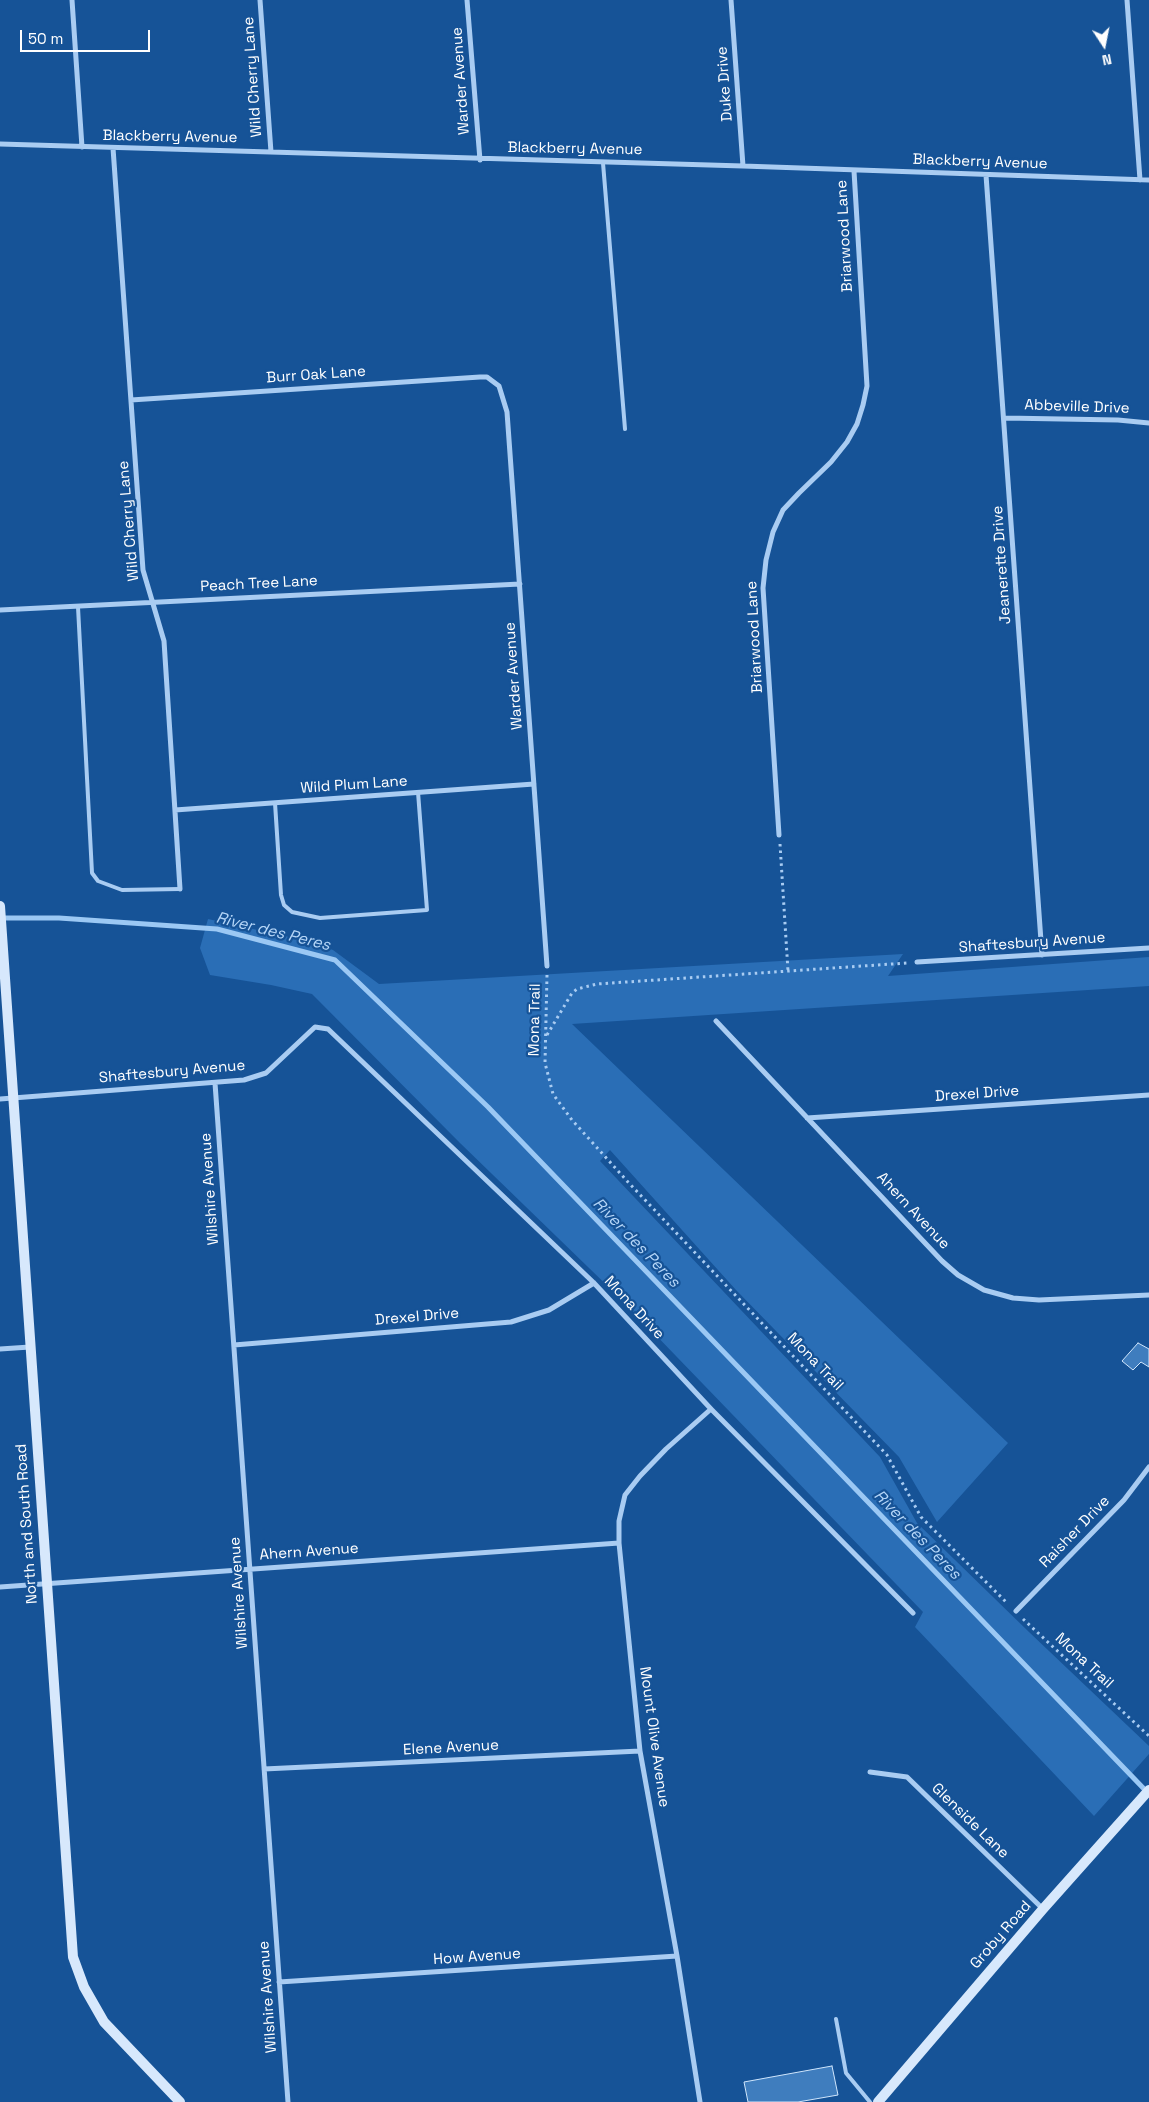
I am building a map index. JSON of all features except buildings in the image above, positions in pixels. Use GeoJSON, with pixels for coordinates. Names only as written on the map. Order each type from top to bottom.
{"type":"FeatureCollection","features":[{"type":"Feature","properties":{"kind":"street"},"geometry":{"type":"LineString","coordinates":[[72,0],[82,147]]}},
{"type":"Feature","properties":{"kind":"street","name":"Wild Cherry Lane"},"geometry":{"type":"LineString","coordinates":[[260,0],[271,152]]}},
{"type":"Feature","properties":{"kind":"street","name":"Warder Avenue"},"geometry":{"type":"LineString","coordinates":[[467,0],[480,160]]}},
{"type":"Feature","properties":{"kind":"street","name":"Duke Drive"},"geometry":{"type":"LineString","coordinates":[[731,0],[743,166]]}},
{"type":"Feature","properties":{"kind":"street"},"geometry":{"type":"LineString","coordinates":[[1127,0],[1140,180]]}},
{"type":"Feature","properties":{"kind":"street","name":"Blackberry Avenue"},"geometry":{"type":"LineString","coordinates":[[0,144],[1149,180]]}},
{"type":"Feature","properties":{"kind":"street","name":"Wild Cherry Lane"},"geometry":{"type":"LineString","coordinates":[[113,148],[143,570],[164,641],[180,889]]}},
{"type":"Feature","properties":{"kind":"street","name":"Briarwood Lane"},"geometry":{"type":"LineString","coordinates":[[779,835],[763,588],[766,560],[773,532],[783,510],[832,462],[847,442],[857,424],[863,405],[867,386],[854,171]]}},
{"type":"Feature","properties":{"kind":"street","name":"Jeanerette Drive"},"geometry":{"type":"LineString","coordinates":[[986,174],[1005,418],[1042,955]]}},
{"type":"Feature","properties":{"kind":"street","name":"Burr Oak Lane"},"geometry":{"type":"LineString","coordinates":[[131,400],[480,377],[487,377],[499,386]]}},
{"type":"Feature","properties":{"kind":"street","name":"Warder Avenue"},"geometry":{"type":"LineString","coordinates":[[499,386],[507,412],[547,966]]}},
{"type":"Feature","properties":{"kind":"street","name":"Abbeville Drive"},"geometry":{"type":"LineString","coordinates":[[1005,418],[1118,420],[1149,423]]}},
{"type":"Feature","properties":{"kind":"street","name":"Peach Tree Lane"},"geometry":{"type":"LineString","coordinates":[[0,610],[520,584]]}},
{"type":"Feature","properties":{"kind":"street","name":"Wild Plum Lane"},"geometry":{"type":"LineString","coordinates":[[175,810],[534,784]]}},
{"type":"Feature","properties":{"kind":"street","name":"North and South Road"},"geometry":{"type":"LineString","coordinates":[[0,906],[73,1957],[84,1987],[104,2022],[180,2102]]}},
{"type":"Feature","properties":{"kind":"street","name":"Shaftesbury Avenue"},"geometry":{"type":"LineString","coordinates":[[917,962],[1149,948]]}},
{"type":"Feature","properties":{"kind":"street","name":"Ahern Avenue"},"geometry":{"type":"LineString","coordinates":[[716,1021],[942,1261],[958,1274],[984,1290],[1013,1298],[1039,1300],[1149,1295]]}},
{"type":"Feature","properties":{"kind":"street","name":"Shaftesbury Avenue"},"geometry":{"type":"LineString","coordinates":[[0,1099],[244,1080],[266,1073],[316,1026],[328,1028]]}},
{"type":"Feature","properties":{"kind":"street","name":"Mona Drive"},"geometry":{"type":"LineString","coordinates":[[328,1028],[594,1282],[711,1409],[913,1613]]}},
{"type":"Feature","properties":{"kind":"street","name":"Wilshire Avenue"},"geometry":{"type":"LineString","coordinates":[[215,1083],[288,2102]]}},
{"type":"Feature","properties":{"kind":"street","name":"Drexel Drive"},"geometry":{"type":"LineString","coordinates":[[808,1118],[1149,1095]]}},
{"type":"Feature","properties":{"kind":"street","name":"Drexel Drive"},"geometry":{"type":"LineString","coordinates":[[234,1345],[511,1322],[549,1310],[594,1282]]}},
{"type":"Feature","properties":{"kind":"street"},"geometry":{"type":"LineString","coordinates":[[0,1348],[30,1347]]}},
{"type":"Feature","properties":{"kind":"street","name":"Mount Olive Avenue"},"geometry":{"type":"LineString","coordinates":[[700,2102],[677,1956],[640,1751],[619,1544],[619,1521],[625,1495],[640,1476],[666,1448],[711,1409]]}},
{"type":"Feature","properties":{"kind":"street","name":"Raisher Drive"},"geometry":{"type":"LineString","coordinates":[[1016,1611],[1124,1500],[1149,1467]]}},
{"type":"Feature","properties":{"kind":"street","name":"Ahern Avenue"},"geometry":{"type":"LineString","coordinates":[[0,1587],[250,1568],[619,1544]]}},
{"type":"Feature","properties":{"kind":"street","name":"Elene Avenue"},"geometry":{"type":"LineString","coordinates":[[264,1769],[640,1751]]}},
{"type":"Feature","properties":{"kind":"street","name":"Glenside Lane"},"geometry":{"type":"LineString","coordinates":[[870,1772],[907,1777],[1043,1910]]}},
{"type":"Feature","properties":{"kind":"street","name":"Groby Road"},"geometry":{"type":"LineString","coordinates":[[878,2102],[1149,1790]]}},
{"type":"Feature","properties":{"kind":"street","name":"How Avenue"},"geometry":{"type":"LineString","coordinates":[[279,1982],[677,1956]]}},
{"type":"Feature","properties":{"kind":"lane"},"geometry":{"type":"LineString","coordinates":[[604,162],[625,429]]}},
{"type":"Feature","properties":{"kind":"lane"},"geometry":{"type":"LineString","coordinates":[[78,607],[92,873],[98,881],[122,890],[180,889]]}},
{"type":"Feature","properties":{"kind":"lane"},"geometry":{"type":"LineString","coordinates":[[275,803],[281,895],[284,905],[292,912],[320,918],[427,910],[418,792]]}},
{"type":"Feature","properties":{"kind":"lane"},"geometry":{"type":"LineString","coordinates":[[836,2018],[846,2072],[870,2102]]}},
{"type":"Feature","properties":{"kind":"path"},"geometry":{"type":"LineString","coordinates":[[779,835],[788,970]]}},
{"type":"Feature","properties":{"kind":"path"},"geometry":{"type":"LineString","coordinates":[[546,1036],[572,993],[587,986],[917,962]]}},
{"type":"Feature","properties":{"kind":"path","name":"Mona Trail"},"geometry":{"type":"LineString","coordinates":[[547,966],[546,1063],[552,1094],[572,1120],[628,1182],[887,1455],[921,1517],[1016,1611],[1149,1736]]}},
{"type":"Feature","properties":{"kind":"shaded area"},"geometry":{"type":"Polygon","coordinates":[[[208,919],[307,941],[333,950],[379,984],[903,954],[888,976],[1149,957],[1149,986],[572,1024],[1008,1443],[937,1522],[899,1457],[736,1290],[610,1150],[600,1161],[880,1457],[917,1523],[1149,1746],[1149,1754],[1094,1816],[915,1627],[923,1612],[621,1299],[460,1143],[312,994],[210,975],[200,948],[208,919]]]}},
{"type":"Feature","properties":{"kind":"waterway","name":"River des Peres"},"geometry":{"type":"LineString","coordinates":[[0,918],[59,918],[217,929],[335,960],[488,1107],[1147,1792]]}}]}
